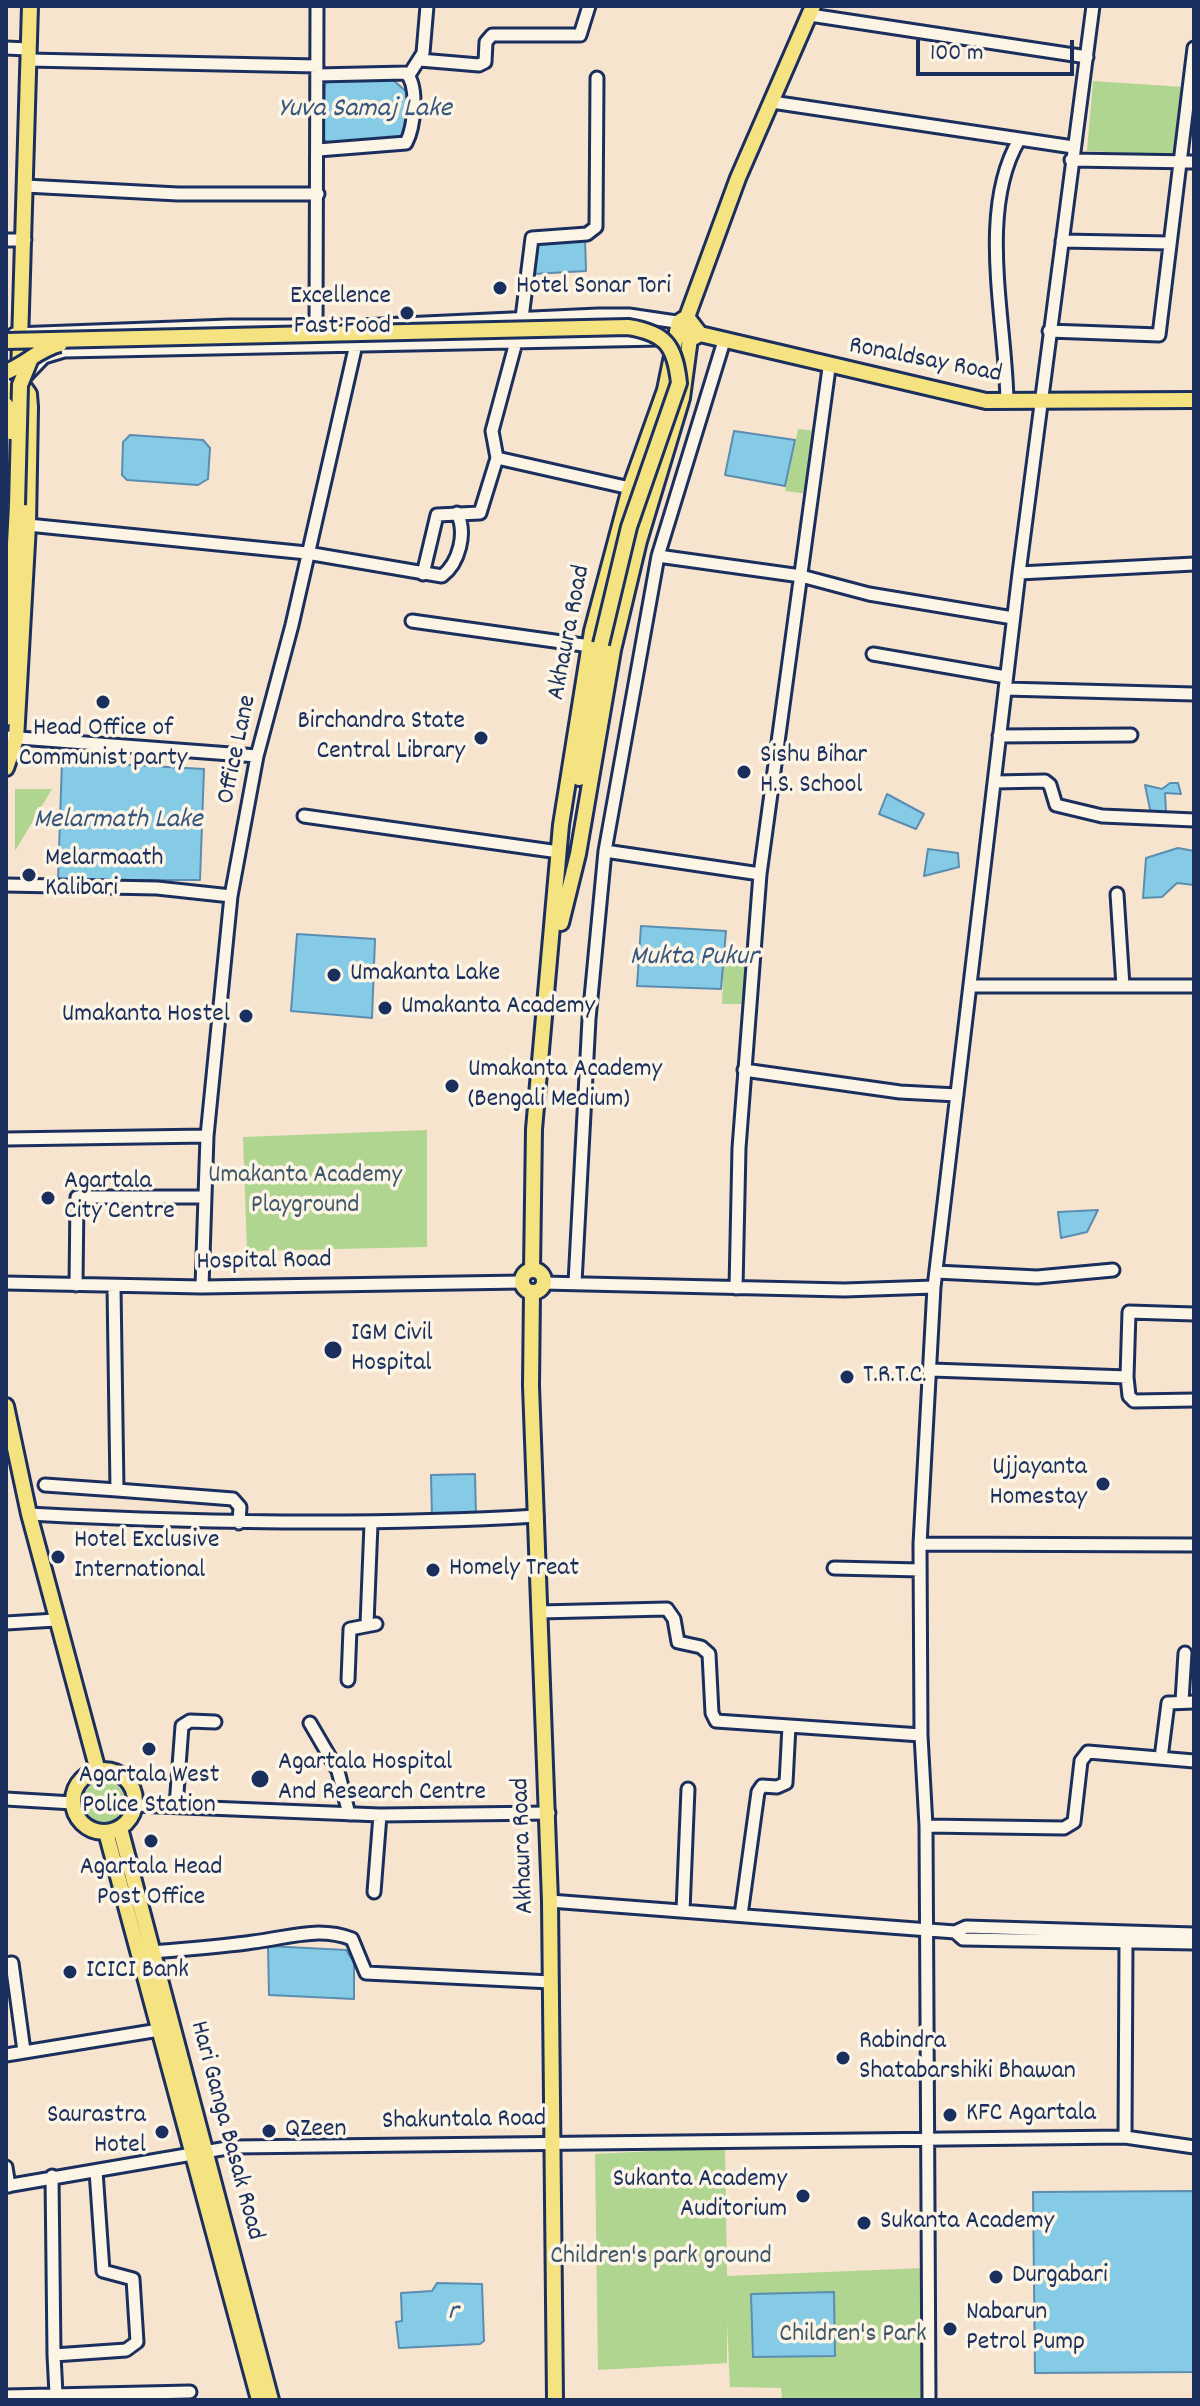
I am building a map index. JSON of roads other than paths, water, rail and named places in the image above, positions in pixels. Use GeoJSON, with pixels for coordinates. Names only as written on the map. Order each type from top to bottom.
{"type":"FeatureCollection","features":[{"type":"Feature","properties":{"kind":"main road"},"geometry":{"type":"LineString","coordinates":[[12,502],[10,394],[13,380],[10,337],[25,240],[30,6]]}},
{"type":"Feature","properties":{"kind":"main road","name":"Akhaura Road"},"geometry":{"type":"LineString","coordinates":[[555,2400],[549,1813],[539,1612],[532,1282],[534,1129],[559,852],[595,645],[630,488],[738,178],[820,14]]}},
{"type":"Feature","properties":{"kind":"main road"},"geometry":{"type":"LineString","coordinates":[[10,337],[88,339],[628,327],[650,330],[666,342],[676,358],[679,383],[629,527],[595,645],[551,962]]}},
{"type":"Feature","properties":{"kind":"main road","name":"Akhaura Road"},"geometry":{"type":"LineString","coordinates":[[551,962],[578,854],[613,650],[639,541],[682,398],[687,330]]}},
{"type":"Feature","properties":{"kind":"main road","name":"Ronaldsay Road"},"geometry":{"type":"LineString","coordinates":[[687,330],[829,368],[931,391],[1007,402],[1194,400]]}},
{"type":"Feature","properties":{"kind":"main road"},"geometry":{"type":"LineString","coordinates":[[6,372],[45,347],[88,339]]}},
{"type":"Feature","properties":{"kind":"main road"},"geometry":{"type":"LineString","coordinates":[[6,718],[12,502],[20,385],[31,358]]}},
{"type":"Feature","properties":{"kind":"main road"},"geometry":{"type":"LineString","coordinates":[[6,768],[28,525],[29,394],[13,380]]}},
{"type":"Feature","properties":{"kind":"main road"},"geometry":{"type":"LineString","coordinates":[[6,405],[12,502]]}},
{"type":"Feature","properties":{"kind":"main road"},"geometry":{"type":"LineString","coordinates":[[6,1406],[29,1514],[98,1771]]}},
{"type":"Feature","properties":{"kind":"main road"},"geometry":{"type":"LineString","coordinates":[[107,1770],[125,1778],[131,1786],[135,1805],[127,1822],[113,1830],[84,1824],[73,1803],[77,1786],[98,1771],[107,1770]]}},
{"type":"Feature","properties":{"kind":"main road","name":"Hari Ganga Basak Road"},"geometry":{"type":"LineString","coordinates":[[113,1830],[153,1952],[259,2400]]}},
{"type":"Feature","properties":{"kind":"main road","name":"Hari Ganga Basak Road"},"geometry":{"type":"LineString","coordinates":[[113,1830],[159,2030],[271,2400]]}},
{"type":"Feature","properties":{"kind":"street"},"geometry":{"type":"LineString","coordinates":[[316,326],[317,6]]}},
{"type":"Feature","properties":{"kind":"street"},"geometry":{"type":"LineString","coordinates":[[409,75],[420,60],[427,6]]}},
{"type":"Feature","properties":{"kind":"street"},"geometry":{"type":"LineString","coordinates":[[420,60],[479,65],[485,62],[486,42],[492,35],[580,35],[589,6]]}},
{"type":"Feature","properties":{"kind":"street"},"geometry":{"type":"LineString","coordinates":[[929,2400],[926,1826],[921,1735],[920,1544],[932,1370],[934,1287],[1013,618],[1093,6]]}},
{"type":"Feature","properties":{"kind":"street"},"geometry":{"type":"LineString","coordinates":[[820,14],[1087,57]]}},
{"type":"Feature","properties":{"kind":"street"},"geometry":{"type":"LineString","coordinates":[[6,48],[28,54],[409,75]]}},
{"type":"Feature","properties":{"kind":"street"},"geometry":{"type":"LineString","coordinates":[[1049,331],[1159,335],[1194,48]]}},
{"type":"Feature","properties":{"kind":"street"},"geometry":{"type":"LineString","coordinates":[[318,150],[406,143],[411,133],[413,84],[409,75]]}},
{"type":"Feature","properties":{"kind":"street"},"geometry":{"type":"LineString","coordinates":[[522,318],[532,238],[587,234],[596,227],[597,78]]}},
{"type":"Feature","properties":{"kind":"street"},"geometry":{"type":"LineString","coordinates":[[777,103],[1019,140],[1072,154],[1194,162]]}},
{"type":"Feature","properties":{"kind":"street"},"geometry":{"type":"LineString","coordinates":[[1007,402],[996,212],[1009,158],[1019,140]]}},
{"type":"Feature","properties":{"kind":"street"},"geometry":{"type":"LineString","coordinates":[[25,186],[178,194],[318,194]]}},
{"type":"Feature","properties":{"kind":"street"},"geometry":{"type":"LineString","coordinates":[[6,240],[25,240]]}},
{"type":"Feature","properties":{"kind":"street"},"geometry":{"type":"LineString","coordinates":[[1062,241],[1170,243]]}},
{"type":"Feature","properties":{"kind":"street"},"geometry":{"type":"LineString","coordinates":[[10,337],[629,315],[687,330]]}},
{"type":"Feature","properties":{"kind":"street","name":"Office Lane"},"geometry":{"type":"LineString","coordinates":[[202,1287],[207,1136],[231,896],[257,756],[360,326]]}},
{"type":"Feature","properties":{"kind":"street"},"geometry":{"type":"LineString","coordinates":[[13,380],[44,357],[64,351],[516,342],[687,330]]}},
{"type":"Feature","properties":{"kind":"street"},"geometry":{"type":"LineString","coordinates":[[575,1283],[589,1019],[605,851],[658,556],[724,341]]}},
{"type":"Feature","properties":{"kind":"street"},"geometry":{"type":"LineString","coordinates":[[423,574],[437,515],[471,514],[483,509],[497,458],[492,431],[516,342]]}},
{"type":"Feature","properties":{"kind":"street"},"geometry":{"type":"LineString","coordinates":[[736,1288],[744,1070],[760,874],[771,773],[829,368]]}},
{"type":"Feature","properties":{"kind":"street"},"geometry":{"type":"LineString","coordinates":[[497,458],[630,488]]}},
{"type":"Feature","properties":{"kind":"street"},"geometry":{"type":"LineString","coordinates":[[28,525],[307,553],[442,576],[454,567],[461,536],[457,513]]}},
{"type":"Feature","properties":{"kind":"street"},"geometry":{"type":"LineString","coordinates":[[658,556],[801,576],[877,596],[1013,618]]}},
{"type":"Feature","properties":{"kind":"street"},"geometry":{"type":"LineString","coordinates":[[1019,573],[1194,564]]}},
{"type":"Feature","properties":{"kind":"street"},"geometry":{"type":"LineString","coordinates":[[412,621],[595,645]]}},
{"type":"Feature","properties":{"kind":"street"},"geometry":{"type":"LineString","coordinates":[[873,654],[1006,683],[1194,694]]}},
{"type":"Feature","properties":{"kind":"street"},"geometry":{"type":"LineString","coordinates":[[999,736],[1131,735]]}},
{"type":"Feature","properties":{"kind":"street"},"geometry":{"type":"LineString","coordinates":[[11,738],[257,756]]}},
{"type":"Feature","properties":{"kind":"street"},"geometry":{"type":"LineString","coordinates":[[995,782],[1045,781],[1050,785],[1053,802],[1058,807],[1102,816],[1194,820]]}},
{"type":"Feature","properties":{"kind":"street"},"geometry":{"type":"LineString","coordinates":[[304,816],[559,852]]}},
{"type":"Feature","properties":{"kind":"street"},"geometry":{"type":"LineString","coordinates":[[605,851],[760,874]]}},
{"type":"Feature","properties":{"kind":"street"},"geometry":{"type":"LineString","coordinates":[[6,885],[157,888],[231,896]]}},
{"type":"Feature","properties":{"kind":"street"},"geometry":{"type":"LineString","coordinates":[[1117,894],[1123,986]]}},
{"type":"Feature","properties":{"kind":"street"},"geometry":{"type":"LineString","coordinates":[[970,986],[1194,986]]}},
{"type":"Feature","properties":{"kind":"street"},"geometry":{"type":"LineString","coordinates":[[744,1070],[900,1092],[957,1095]]}},
{"type":"Feature","properties":{"kind":"street"},"geometry":{"type":"LineString","coordinates":[[6,1139],[207,1136]]}},
{"type":"Feature","properties":{"kind":"street"},"geometry":{"type":"LineString","coordinates":[[76,1285],[77,1197],[203,1197]]}},
{"type":"Feature","properties":{"kind":"street"},"geometry":{"type":"LineString","coordinates":[[936,1272],[1037,1277],[1113,1270]]}},
{"type":"Feature","properties":{"kind":"street","name":"Hospital Road"},"geometry":{"type":"LineString","coordinates":[[6,1283],[202,1287],[532,1282],[736,1288],[934,1287]]}},
{"type":"Feature","properties":{"kind":"street"},"geometry":{"type":"LineString","coordinates":[[114,1286],[117,1490]]}},
{"type":"Feature","properties":{"kind":"street"},"geometry":{"type":"LineString","coordinates":[[1194,1314],[1129,1312],[1127,1377],[1129,1396],[1134,1401],[1194,1400]]}},
{"type":"Feature","properties":{"kind":"street"},"geometry":{"type":"LineString","coordinates":[[932,1370],[1127,1377]]}},
{"type":"Feature","properties":{"kind":"street"},"geometry":{"type":"LineString","coordinates":[[45,1485],[233,1499],[240,1507],[239,1523]]}},
{"type":"Feature","properties":{"kind":"street"},"geometry":{"type":"LineString","coordinates":[[29,1514],[239,1523],[371,1524],[537,1516]]}},
{"type":"Feature","properties":{"kind":"street"},"geometry":{"type":"LineString","coordinates":[[348,1680],[350,1629],[371,1624],[371,1524]]}},
{"type":"Feature","properties":{"kind":"street"},"geometry":{"type":"LineString","coordinates":[[920,1544],[1194,1545]]}},
{"type":"Feature","properties":{"kind":"street"},"geometry":{"type":"LineString","coordinates":[[834,1568],[920,1570]]}},
{"type":"Feature","properties":{"kind":"street"},"geometry":{"type":"LineString","coordinates":[[539,1612],[667,1609],[674,1619],[678,1642],[701,1647],[709,1654],[713,1718],[721,1722],[921,1735]]}},
{"type":"Feature","properties":{"kind":"street"},"geometry":{"type":"LineString","coordinates":[[6,1623],[56,1620]]}},
{"type":"Feature","properties":{"kind":"street"},"geometry":{"type":"LineString","coordinates":[[1161,1758],[1167,1706],[1171,1701],[1188,1702],[1185,1653]]}},
{"type":"Feature","properties":{"kind":"street"},"geometry":{"type":"LineString","coordinates":[[176,1806],[182,1726],[190,1721],[215,1722]]}},
{"type":"Feature","properties":{"kind":"street"},"geometry":{"type":"LineString","coordinates":[[310,1723],[340,1777],[349,1814]]}},
{"type":"Feature","properties":{"kind":"street"},"geometry":{"type":"LineString","coordinates":[[741,1915],[758,1792],[762,1786],[777,1787],[786,1783],[789,1726]]}},
{"type":"Feature","properties":{"kind":"street"},"geometry":{"type":"LineString","coordinates":[[926,1826],[1064,1828],[1071,1826],[1076,1816],[1081,1761],[1085,1754],[1093,1752],[1194,1761]]}},
{"type":"Feature","properties":{"kind":"street"},"geometry":{"type":"LineString","coordinates":[[683,1911],[688,1789]]}},
{"type":"Feature","properties":{"kind":"street"},"geometry":{"type":"LineString","coordinates":[[6,1799],[73,1803]]}},
{"type":"Feature","properties":{"kind":"street"},"geometry":{"type":"LineString","coordinates":[[135,1805],[380,1815],[549,1813]]}},
{"type":"Feature","properties":{"kind":"street"},"geometry":{"type":"LineString","coordinates":[[374,1892],[380,1815]]}},
{"type":"Feature","properties":{"kind":"street"},"geometry":{"type":"LineString","coordinates":[[550,1901],[955,1932],[966,1927],[1194,1934]]}},
{"type":"Feature","properties":{"kind":"street"},"geometry":{"type":"LineString","coordinates":[[153,1952],[253,1942],[298,1932],[325,1934],[352,1939],[366,1973],[551,1982]]}},
{"type":"Feature","properties":{"kind":"street"},"geometry":{"type":"LineString","coordinates":[[955,1932],[963,1939],[1194,1943]]}},
{"type":"Feature","properties":{"kind":"street"},"geometry":{"type":"LineString","coordinates":[[1125,2137],[1126,1943]]}},
{"type":"Feature","properties":{"kind":"street"},"geometry":{"type":"LineString","coordinates":[[6,1964],[12,1963],[24,2051]]}},
{"type":"Feature","properties":{"kind":"street"},"geometry":{"type":"LineString","coordinates":[[6,2055],[159,2030]]}},
{"type":"Feature","properties":{"kind":"street","name":"Shakuntala Road"},"geometry":{"type":"LineString","coordinates":[[7,2186],[198,2151],[552,2142],[1125,2137],[1194,2147]]}},
{"type":"Feature","properties":{"kind":"street"},"geometry":{"type":"LineString","coordinates":[[6,2167],[7,2186]]}},
{"type":"Feature","properties":{"kind":"street"},"geometry":{"type":"LineString","coordinates":[[54,2355],[126,2350],[137,2342],[133,2279],[128,2275],[106,2274],[101,2267],[96,2171]]}},
{"type":"Feature","properties":{"kind":"street"},"geometry":{"type":"LineString","coordinates":[[52,2176],[56,2394]]}},
{"type":"Feature","properties":{"kind":"street"},"geometry":{"type":"LineString","coordinates":[[6,2396],[190,2392]]}},
{"type":"Feature","properties":{"kind":"water","name":"Yuva Samaj Lake"},"geometry":{"type":"Polygon","coordinates":[[[328,80],[393,80],[408,93],[406,129],[397,141],[329,143],[323,139],[325,85],[328,80]]]}},
{"type":"Feature","properties":{"kind":"water"},"geometry":{"type":"Polygon","coordinates":[[[533,238],[585,238],[586,271],[533,274],[533,238]]]}},
{"type":"Feature","properties":{"kind":"water"},"geometry":{"type":"Polygon","coordinates":[[[734,431],[795,440],[785,486],[725,475],[734,431]]]}},
{"type":"Feature","properties":{"kind":"water"},"geometry":{"type":"Polygon","coordinates":[[[130,435],[203,440],[210,448],[208,479],[198,485],[127,480],[122,475],[123,442],[130,435]]]}},
{"type":"Feature","properties":{"kind":"water","name":"Melarmath Lake"},"geometry":{"type":"Polygon","coordinates":[[[62,761],[204,769],[200,880],[58,880],[62,761]]]}},
{"type":"Feature","properties":{"kind":"water"},"geometry":{"type":"Polygon","coordinates":[[[1170,783],[1178,783],[1181,794],[1165,793],[1166,812],[1151,814],[1145,785],[1162,789],[1170,783]]]}},
{"type":"Feature","properties":{"kind":"water"},"geometry":{"type":"Polygon","coordinates":[[[887,794],[924,814],[916,829],[879,814],[887,794]]]}},
{"type":"Feature","properties":{"kind":"water"},"geometry":{"type":"Polygon","coordinates":[[[1178,848],[1194,851],[1194,885],[1177,883],[1162,897],[1143,898],[1146,858],[1178,848]]]}},
{"type":"Feature","properties":{"kind":"water"},"geometry":{"type":"Polygon","coordinates":[[[928,849],[958,853],[959,867],[924,876],[928,849]]]}},
{"type":"Feature","properties":{"kind":"water","name":"Mukta Pukur"},"geometry":{"type":"Polygon","coordinates":[[[641,926],[726,931],[721,989],[637,986],[641,926]]]}},
{"type":"Feature","properties":{"kind":"water","name":"Umakanta Lake"},"geometry":{"type":"Polygon","coordinates":[[[297,934],[375,939],[372,1018],[291,1011],[297,934]]]}},
{"type":"Feature","properties":{"kind":"water"},"geometry":{"type":"Polygon","coordinates":[[[1098,1210],[1087,1232],[1061,1238],[1058,1212],[1098,1210]]]}},
{"type":"Feature","properties":{"kind":"water"},"geometry":{"type":"Polygon","coordinates":[[[475,1474],[476,1517],[432,1518],[431,1475],[475,1474]]]}},
{"type":"Feature","properties":{"kind":"water"},"geometry":{"type":"Polygon","coordinates":[[[268,1946],[346,1950],[354,1962],[354,1999],[269,1995],[268,1946]]]}},
{"type":"Feature","properties":{"kind":"water"},"geometry":{"type":"Polygon","coordinates":[[[1194,2191],[1194,2372],[1035,2373],[1033,2192],[1194,2191]]]}},
{"type":"Feature","properties":{"kind":"water","name":"r"},"geometry":{"type":"Polygon","coordinates":[[[437,2283],[482,2284],[484,2341],[480,2344],[399,2348],[396,2322],[402,2321],[401,2293],[432,2291],[437,2283]]]}},
{"type":"Feature","properties":{"kind":"water"},"geometry":{"type":"Polygon","coordinates":[[[834,2292],[835,2356],[753,2357],[751,2294],[834,2292]]]}},
{"type":"Feature","properties":{"kind":"place","name":"Hotel Sonar Tori"},"geometry":{"type":"Point","coordinates":[500,288]}},
{"type":"Feature","properties":{"kind":"place","name":"Excellence Fast Food"},"geometry":{"type":"Point","coordinates":[407,313]}},
{"type":"Feature","properties":{"kind":"place","name":"Head Office of Communist party"},"geometry":{"type":"Point","coordinates":[103,702]}},
{"type":"Feature","properties":{"kind":"place","name":"Birchandra State Central Library"},"geometry":{"type":"Point","coordinates":[481,738]}},
{"type":"Feature","properties":{"kind":"place","name":"Sishu Bihar H.S. School"},"geometry":{"type":"Point","coordinates":[744,772]}},
{"type":"Feature","properties":{"kind":"place","name":"Melarmaath Kalibari"},"geometry":{"type":"Point","coordinates":[29,875]}},
{"type":"Feature","properties":{"kind":"place","name":"Umakanta Lake"},"geometry":{"type":"Point","coordinates":[334,975]}},
{"type":"Feature","properties":{"kind":"place","name":"Umakanta Academy"},"geometry":{"type":"Point","coordinates":[385,1008]}},
{"type":"Feature","properties":{"kind":"place","name":"Umakanta Hostel"},"geometry":{"type":"Point","coordinates":[246,1016]}},
{"type":"Feature","properties":{"kind":"place","name":"Umakanta Academy (Bengali Medium)"},"geometry":{"type":"Point","coordinates":[452,1086]}},
{"type":"Feature","properties":{"kind":"place","name":"Agartala City Centre"},"geometry":{"type":"Point","coordinates":[48,1198]}},
{"type":"Feature","properties":{"kind":"place","name":"IGM Civil Hospital"},"geometry":{"type":"Point","coordinates":[333,1350]}},
{"type":"Feature","properties":{"kind":"place","name":"T.R.T.C."},"geometry":{"type":"Point","coordinates":[847,1377]}},
{"type":"Feature","properties":{"kind":"place","name":"Ujjayanta Homestay"},"geometry":{"type":"Point","coordinates":[1103,1484]}},
{"type":"Feature","properties":{"kind":"place","name":"Hotel Exclusive International"},"geometry":{"type":"Point","coordinates":[58,1557]}},
{"type":"Feature","properties":{"kind":"place","name":"Homely Treat"},"geometry":{"type":"Point","coordinates":[433,1570]}},
{"type":"Feature","properties":{"kind":"place","name":"Agartala West Police Station"},"geometry":{"type":"Point","coordinates":[149,1749]}},
{"type":"Feature","properties":{"kind":"place","name":"Agartala Hospital And Research Centre"},"geometry":{"type":"Point","coordinates":[260,1779]}},
{"type":"Feature","properties":{"kind":"place","name":"Agartala Head Post Office"},"geometry":{"type":"Point","coordinates":[151,1841]}},
{"type":"Feature","properties":{"kind":"place","name":"ICICI Bank"},"geometry":{"type":"Point","coordinates":[70,1972]}},
{"type":"Feature","properties":{"kind":"place","name":"Rabindra Shatabarshiki Bhawan"},"geometry":{"type":"Point","coordinates":[843,2058]}},
{"type":"Feature","properties":{"kind":"place","name":"KFC Agartala"},"geometry":{"type":"Point","coordinates":[950,2115]}},
{"type":"Feature","properties":{"kind":"place","name":"QZeen"},"geometry":{"type":"Point","coordinates":[269,2131]}},
{"type":"Feature","properties":{"kind":"place","name":"Saurastra Hotel"},"geometry":{"type":"Point","coordinates":[162,2132]}},
{"type":"Feature","properties":{"kind":"place","name":"Sukanta Academy Auditorium"},"geometry":{"type":"Point","coordinates":[803,2196]}},
{"type":"Feature","properties":{"kind":"place","name":"Sukanta Academy"},"geometry":{"type":"Point","coordinates":[864,2223]}},
{"type":"Feature","properties":{"kind":"place","name":"Durgabari"},"geometry":{"type":"Point","coordinates":[996,2277]}},
{"type":"Feature","properties":{"kind":"place","name":"Nabarun Petrol Pump"},"geometry":{"type":"Point","coordinates":[950,2329]}},
{"type":"Feature","properties":{"kind":"park label","name":"Umakanta Academy Playground"},"geometry":{"type":"Point","coordinates":[305,1192]}},
{"type":"Feature","properties":{"kind":"park label","name":"Children's park ground"},"geometry":{"type":"Point","coordinates":[661,2258]}},
{"type":"Feature","properties":{"kind":"park label","name":"Children's Park"},"geometry":{"type":"Point","coordinates":[853,2336]}}]}
